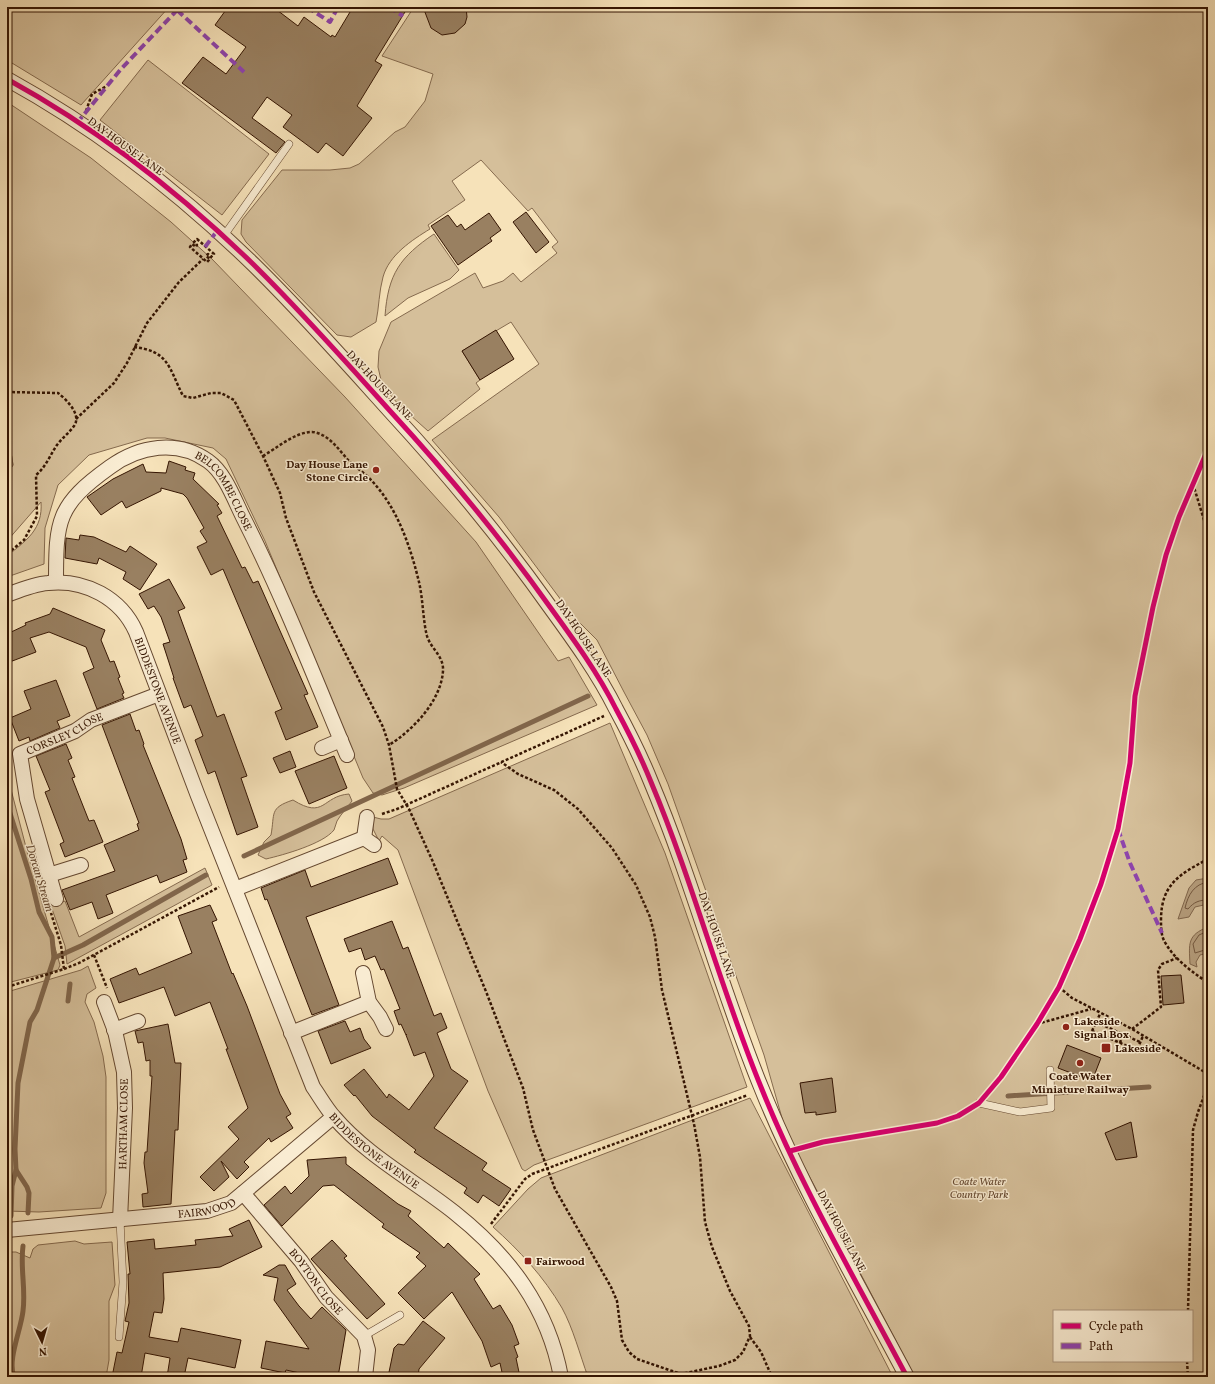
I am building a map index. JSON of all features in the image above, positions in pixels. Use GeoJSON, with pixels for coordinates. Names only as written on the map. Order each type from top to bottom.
{"type":"FeatureCollection","features":[{"type":"Feature","properties":{"kind":"street","name":"DAY HOUSE LANE"},"geometry":{"type":"LineString","coordinates":[[7,79],[50,105],[114,149],[163,186],[223,237],[293,305],[422,446],[468,499],[523,569],[566,629],[604,685],[651,781],[762,1091],[816,1204],[907,1377]]}},
{"type":"Feature","properties":{"kind":"street","name":"BELCOMBE CLOSE"},"geometry":{"type":"LineString","coordinates":[[56,582],[56,549],[59,527],[70,502],[79,490],[114,464],[144,449],[164,446],[198,455],[209,461],[226,482],[262,553],[347,755]]}},
{"type":"Feature","properties":{"kind":"street","name":"BIDDESTONE AVENUE"},"geometry":{"type":"LineString","coordinates":[[7,595],[30,586],[56,582],[75,584],[92,589],[110,599],[123,611],[136,632],[158,694],[313,1087],[333,1117],[350,1134],[481,1236],[499,1252],[534,1303],[554,1348],[561,1377]]}},
{"type":"Feature","properties":{"kind":"street","name":"CORSLEY CLOSE"},"geometry":{"type":"LineString","coordinates":[[56,899],[27,799],[20,754],[75,731],[91,720],[158,694]]}},
{"type":"Feature","properties":{"kind":"street"},"geometry":{"type":"LineString","coordinates":[[322,748],[341,740]]}},
{"type":"Feature","properties":{"kind":"street"},"geometry":{"type":"LineString","coordinates":[[233,884],[369,842],[372,815]]}},
{"type":"Feature","properties":{"kind":"street"},"geometry":{"type":"LineString","coordinates":[[49,875],[81,865]]}},
{"type":"Feature","properties":{"kind":"street"},"geometry":{"type":"LineString","coordinates":[[364,973],[369,1002],[380,1017],[386,1029]]}},
{"type":"Feature","properties":{"kind":"street","name":"HARTHAM CLOSE"},"geometry":{"type":"LineString","coordinates":[[104,1002],[114,1030],[122,1062],[124,1080],[120,1220]]}},
{"type":"Feature","properties":{"kind":"street"},"geometry":{"type":"LineString","coordinates":[[291,1033],[369,1002]]}},
{"type":"Feature","properties":{"kind":"street"},"geometry":{"type":"LineString","coordinates":[[114,1030],[138,1021]]}},
{"type":"Feature","properties":{"kind":"street","name":"FAIRWOOD"},"geometry":{"type":"LineString","coordinates":[[7,1230],[207,1211],[231,1203],[333,1117]]}},
{"type":"Feature","properties":{"kind":"street","name":"BOYTON CLOSE"},"geometry":{"type":"LineString","coordinates":[[243,1193],[296,1255],[326,1297],[364,1336]]}},
{"type":"Feature","properties":{"kind":"street"},"geometry":{"type":"LineString","coordinates":[[364,1336],[368,1350],[365,1377]]}},
{"type":"Feature","properties":{"kind":"lane"},"geometry":{"type":"LineString","coordinates":[[223,237],[289,144]]}},
{"type":"Feature","properties":{"kind":"lane"},"geometry":{"type":"LineString","coordinates":[[979,1103],[1005,1110],[1026,1111],[1051,1108],[1049,1093],[1050,1070]]}},
{"type":"Feature","properties":{"kind":"lane"},"geometry":{"type":"LineString","coordinates":[[119,1337],[123,1282],[120,1220]]}},
{"type":"Feature","properties":{"kind":"lane"},"geometry":{"type":"LineString","coordinates":[[364,1336],[400,1315]]}},
{"type":"Feature","properties":{"kind":"path"},"geometry":{"type":"LineString","coordinates":[[86,112],[92,94],[107,86]]}},
{"type":"Feature","properties":{"kind":"path"},"geometry":{"type":"LineString","coordinates":[[197,239],[214,254],[211,257],[208,254],[206,256],[210,259],[207,262],[203,259],[190,247],[192,244],[196,247],[197,245],[194,242],[197,239]]}},
{"type":"Feature","properties":{"kind":"path"},"geometry":{"type":"LineString","coordinates":[[76,419],[114,383],[127,363],[147,323],[179,282],[203,259]]}},
{"type":"Feature","properties":{"kind":"path"},"geometry":{"type":"LineString","coordinates":[[134,347],[149,349],[158,353],[164,360],[183,396],[193,398],[211,393],[221,394],[234,400],[263,456],[280,493],[286,518],[311,585],[374,706],[389,746],[399,792],[433,862],[510,1050],[523,1088],[533,1130],[555,1189],[611,1287],[617,1301],[622,1340],[629,1352],[637,1359],[681,1374],[713,1368],[735,1360],[743,1352],[750,1336]]}},
{"type":"Feature","properties":{"kind":"path"},"geometry":{"type":"LineString","coordinates":[[7,392],[58,393],[70,406],[76,419],[75,425],[58,444],[42,470],[36,475],[37,516],[24,540],[7,554]]}},
{"type":"Feature","properties":{"kind":"path"},"geometry":{"type":"LineString","coordinates":[[263,456],[303,434],[312,432],[322,435],[336,446],[351,463],[368,477],[383,496],[403,531],[419,583],[427,635],[438,652],[443,670],[441,682],[435,696],[422,716],[407,732],[389,746]]}},
{"type":"Feature","properties":{"kind":"path"},"geometry":{"type":"LineString","coordinates":[[1190,490],[1196,477]]}},
{"type":"Feature","properties":{"kind":"path"},"geometry":{"type":"LineString","coordinates":[[1193,484],[1208,533]]}},
{"type":"Feature","properties":{"kind":"path"},"geometry":{"type":"LineString","coordinates":[[7,692],[7,698]]}},
{"type":"Feature","properties":{"kind":"path"},"geometry":{"type":"LineString","coordinates":[[372,815],[386,813],[406,805],[617,710]]}},
{"type":"Feature","properties":{"kind":"path"},"geometry":{"type":"LineString","coordinates":[[501,762],[518,774],[554,790],[578,809],[612,848],[636,885],[650,917],[655,937],[662,990],[692,1115],[700,1157],[705,1222],[712,1247],[730,1291],[749,1326],[750,1336],[761,1352],[772,1377]]}},
{"type":"Feature","properties":{"kind":"path"},"geometry":{"type":"LineString","coordinates":[[1208,859],[1191,867],[1176,878],[1164,897],[1161,916],[1162,933],[1165,943],[1177,958],[1208,983]]}},
{"type":"Feature","properties":{"kind":"path"},"geometry":{"type":"LineString","coordinates":[[7,987],[64,969],[233,884]]}},
{"type":"Feature","properties":{"kind":"path"},"geometry":{"type":"LineString","coordinates":[[60,945],[64,969]]}},
{"type":"Feature","properties":{"kind":"path"},"geometry":{"type":"LineString","coordinates":[[94,955],[112,1000],[104,1002]]}},
{"type":"Feature","properties":{"kind":"path"},"geometry":{"type":"LineString","coordinates":[[1132,1029],[1161,1007],[1158,970],[1162,964],[1177,958]]}},
{"type":"Feature","properties":{"kind":"path"},"geometry":{"type":"LineString","coordinates":[[1056,993],[1062,980]]}},
{"type":"Feature","properties":{"kind":"path"},"geometry":{"type":"LineString","coordinates":[[1060,987],[1072,998],[1100,1014],[1132,1029],[1208,1074]]}},
{"type":"Feature","properties":{"kind":"path"},"geometry":{"type":"LineString","coordinates":[[1037,1024],[1092,1009]]}},
{"type":"Feature","properties":{"kind":"path"},"geometry":{"type":"LineString","coordinates":[[1100,1014],[1092,1031],[1137,1050],[1138,1048]]}},
{"type":"Feature","properties":{"kind":"path"},"geometry":{"type":"LineString","coordinates":[[1037,1024],[1041,1018]]}},
{"type":"Feature","properties":{"kind":"path"},"geometry":{"type":"LineString","coordinates":[[1096,1022],[1140,1042]]}},
{"type":"Feature","properties":{"kind":"path"},"geometry":{"type":"LineString","coordinates":[[1119,1043],[1123,1034]]}},
{"type":"Feature","properties":{"kind":"path"},"geometry":{"type":"LineString","coordinates":[[1140,1052],[1141,1049],[1138,1048],[1143,1036]]}},
{"type":"Feature","properties":{"kind":"path"},"geometry":{"type":"LineString","coordinates":[[1188,1310],[1193,1130],[1208,1085]]}},
{"type":"Feature","properties":{"kind":"path"},"geometry":{"type":"LineString","coordinates":[[481,1236],[525,1179],[547,1168],[762,1091]]}},
{"type":"Feature","properties":{"kind":"path"},"geometry":{"type":"LineString","coordinates":[[1188,1362],[1188,1377]]}},
{"type":"Feature","properties":{"kind":"green space"},"geometry":{"type":"Polygon","coordinates":[[[7,7],[169,7],[81,105],[7,60],[7,7]]]}},
{"type":"Feature","properties":{"kind":"green space","name":"Coate Water Country Park"},"geometry":{"type":"Polygon","coordinates":[[[414,7],[1208,7],[1208,1377],[915,1377],[786,1132],[764,1055],[668,784],[647,735],[597,640],[573,616],[499,517],[432,440],[539,364],[511,322],[462,351],[480,380],[476,383],[480,389],[428,431],[399,405],[387,391],[381,380],[378,367],[379,351],[391,322],[475,273],[483,288],[503,281],[513,273],[521,282],[557,253],[552,247],[558,242],[532,208],[528,211],[481,160],[452,181],[465,200],[428,225],[430,229],[409,243],[390,262],[383,277],[376,322],[351,337],[337,335],[246,242],[241,234],[242,220],[282,170],[330,170],[350,168],[359,164],[395,132],[405,127],[425,101],[433,74],[382,56],[414,7]]]}},
{"type":"Feature","properties":{"kind":"green space"},"geometry":{"type":"Polygon","coordinates":[[[148,60],[269,154],[222,215],[100,120],[148,60]]]}},
{"type":"Feature","properties":{"kind":"green space"},"geometry":{"type":"Polygon","coordinates":[[[7,102],[91,158],[171,222],[212,259],[345,397],[476,542],[558,661],[569,657],[597,705],[404,788],[382,795],[373,793],[363,778],[265,541],[226,459],[213,448],[165,438],[147,438],[89,455],[58,485],[45,528],[44,564],[7,577],[7,556],[27,539],[36,527],[41,511],[41,502],[7,541],[7,475],[13,465],[11,452],[7,449],[7,102]]]}},
{"type":"Feature","properties":{"kind":"green space"},"geometry":{"type":"Polygon","coordinates":[[[434,234],[459,270],[450,279],[408,298],[385,316],[389,289],[398,268],[412,251],[434,234]]]}},
{"type":"Feature","properties":{"kind":"green space"},"geometry":{"type":"Polygon","coordinates":[[[610,723],[665,853],[747,1087],[534,1165],[525,1171],[522,1169],[488,1091],[398,850],[382,836],[379,841],[373,829],[373,817],[389,819],[610,723]]]}},
{"type":"Feature","properties":{"kind":"green space"},"geometry":{"type":"Polygon","coordinates":[[[7,774],[27,851],[60,965],[58,970],[7,983],[7,774]]]}},
{"type":"Feature","properties":{"kind":"green space"},"geometry":{"type":"Polygon","coordinates":[[[349,794],[352,801],[337,821],[334,830],[329,835],[312,844],[282,855],[266,859],[258,855],[264,842],[271,835],[274,812],[280,806],[293,800],[303,806],[311,808],[318,807],[340,796],[349,794]]]}},
{"type":"Feature","properties":{"kind":"green space"},"geometry":{"type":"Polygon","coordinates":[[[205,868],[212,885],[67,964],[65,946],[51,906],[65,901],[79,937],[205,868]]]}},
{"type":"Feature","properties":{"kind":"green space"},"geometry":{"type":"Polygon","coordinates":[[[88,966],[96,988],[87,994],[85,1002],[94,1022],[103,1056],[106,1077],[106,1193],[101,1208],[39,1212],[7,1211],[7,992],[81,970],[88,966]]]}},
{"type":"Feature","properties":{"kind":"green space"},"geometry":{"type":"Polygon","coordinates":[[[750,1098],[893,1377],[588,1377],[570,1324],[562,1308],[530,1264],[493,1227],[528,1189],[541,1178],[750,1098]]]}},
{"type":"Feature","properties":{"kind":"green space"},"geometry":{"type":"Polygon","coordinates":[[[75,1241],[84,1244],[112,1242],[115,1285],[109,1301],[109,1360],[106,1377],[7,1377],[7,1252],[16,1252],[30,1258],[33,1249],[38,1245],[75,1241]]]}},
{"type":"Feature","properties":{"kind":"water"},"geometry":{"type":"Polygon","coordinates":[[[7,449],[11,452],[13,465],[7,475],[7,449]]]}},
{"type":"Feature","properties":{"kind":"water"},"geometry":{"type":"Polygon","coordinates":[[[1208,878],[1208,904],[1195,907],[1189,917],[1178,919],[1189,888],[1196,880],[1208,878]]]}},
{"type":"Feature","properties":{"kind":"water"},"geometry":{"type":"Polygon","coordinates":[[[1208,927],[1208,953],[1200,955],[1196,962],[1197,967],[1190,964],[1189,951],[1191,941],[1196,933],[1208,927]]]}},
{"type":"Feature","properties":{"kind":"building"},"geometry":{"type":"Polygon","coordinates":[[[228,7],[273,7],[298,26],[304,17],[331,37],[332,35],[335,37],[353,7],[408,7],[375,61],[382,65],[357,106],[372,118],[343,156],[326,143],[318,153],[283,127],[292,115],[267,97],[252,118],[285,142],[276,153],[182,83],[203,57],[226,74],[246,47],[215,25],[228,7]]]}},
{"type":"Feature","properties":{"kind":"building"},"geometry":{"type":"Polygon","coordinates":[[[423,7],[466,7],[467,17],[465,24],[455,33],[442,35],[431,28],[423,7]]]}},
{"type":"Feature","properties":{"kind":"building"},"geometry":{"type":"Polygon","coordinates":[[[526,212],[549,242],[536,253],[513,222],[526,212]]]}},
{"type":"Feature","properties":{"kind":"building"},"geometry":{"type":"Polygon","coordinates":[[[489,213],[501,230],[490,238],[492,241],[458,265],[431,226],[448,215],[457,227],[461,224],[465,230],[489,213]]]}},
{"type":"Feature","properties":{"kind":"building"},"geometry":{"type":"Polygon","coordinates":[[[496,330],[514,359],[480,380],[462,351],[496,330]]]}},
{"type":"Feature","properties":{"kind":"building"},"geometry":{"type":"Polygon","coordinates":[[[169,461],[186,467],[185,470],[195,473],[193,479],[219,504],[217,505],[222,513],[217,516],[242,568],[245,567],[253,583],[258,581],[308,694],[304,695],[318,727],[286,740],[275,712],[282,709],[223,569],[211,575],[197,547],[207,542],[200,531],[204,528],[187,498],[183,494],[161,488],[161,491],[126,508],[122,501],[101,515],[87,497],[113,479],[143,464],[146,472],[166,473],[169,461]]]}},
{"type":"Feature","properties":{"kind":"building"},"geometry":{"type":"Polygon","coordinates":[[[80,535],[94,537],[126,552],[130,546],[157,564],[140,590],[123,579],[126,572],[99,558],[97,564],[65,558],[66,538],[79,540],[80,535]]]}},
{"type":"Feature","properties":{"kind":"building"},"geometry":{"type":"Polygon","coordinates":[[[169,579],[185,608],[178,611],[217,717],[224,714],[247,776],[241,778],[258,827],[237,835],[215,771],[208,774],[195,740],[203,736],[191,705],[184,708],[173,678],[163,644],[170,642],[161,617],[154,606],[148,609],[139,594],[169,579]]]}},
{"type":"Feature","properties":{"kind":"building"},"geometry":{"type":"Polygon","coordinates":[[[53,608],[105,630],[101,640],[110,662],[114,661],[120,677],[118,678],[124,693],[122,694],[124,698],[97,709],[83,673],[94,668],[86,647],[49,632],[30,638],[36,652],[7,663],[7,634],[26,625],[25,623],[50,614],[53,608]]]}},
{"type":"Feature","properties":{"kind":"building"},"geometry":{"type":"Polygon","coordinates":[[[56,680],[70,716],[57,721],[60,728],[30,741],[29,737],[19,741],[10,718],[31,709],[24,691],[56,680]]]}},
{"type":"Feature","properties":{"kind":"building"},"geometry":{"type":"Polygon","coordinates":[[[130,714],[136,731],[139,730],[144,744],[143,745],[181,839],[187,859],[183,860],[187,872],[160,883],[157,875],[106,895],[113,913],[98,919],[92,902],[70,910],[62,890],[115,871],[104,845],[139,830],[137,824],[139,823],[102,725],[130,714]]]}},
{"type":"Feature","properties":{"kind":"building"},"geometry":{"type":"Polygon","coordinates":[[[66,744],[72,758],[68,760],[75,777],[72,778],[89,821],[94,820],[103,842],[65,857],[60,844],[64,842],[45,792],[50,790],[36,756],[66,744]]]}},
{"type":"Feature","properties":{"kind":"building"},"geometry":{"type":"Polygon","coordinates":[[[290,751],[296,767],[280,773],[273,758],[290,751]]]}},
{"type":"Feature","properties":{"kind":"building"},"geometry":{"type":"Polygon","coordinates":[[[334,756],[347,788],[309,804],[295,771],[334,756]]]}},
{"type":"Feature","properties":{"kind":"building"},"geometry":{"type":"Polygon","coordinates":[[[388,858],[398,884],[306,917],[339,1005],[312,1015],[267,899],[265,900],[261,888],[305,870],[311,887],[388,858]]]}},
{"type":"Feature","properties":{"kind":"building"},"geometry":{"type":"Polygon","coordinates":[[[210,905],[217,920],[212,922],[232,974],[233,973],[247,1006],[280,1094],[291,1114],[286,1117],[293,1128],[271,1142],[269,1138],[244,1162],[249,1167],[237,1179],[221,1161],[229,1177],[214,1191],[200,1177],[239,1139],[228,1127],[248,1108],[210,1002],[175,1016],[164,987],[119,1003],[110,979],[136,968],[139,975],[192,953],[178,916],[210,905]]]}},
{"type":"Feature","properties":{"kind":"building"},"geometry":{"type":"Polygon","coordinates":[[[392,921],[403,949],[408,947],[434,1016],[441,1013],[447,1028],[437,1033],[451,1069],[468,1081],[434,1128],[487,1163],[482,1170],[511,1189],[499,1206],[483,1195],[478,1203],[464,1193],[467,1188],[414,1152],[416,1150],[372,1116],[355,1095],[354,1096],[344,1085],[364,1069],[387,1098],[389,1094],[409,1110],[434,1076],[425,1052],[414,1056],[401,1024],[399,1025],[394,1011],[400,1009],[384,969],[381,970],[375,956],[365,960],[361,948],[349,952],[344,939],[392,921]]]}},
{"type":"Feature","properties":{"kind":"building"},"geometry":{"type":"Polygon","coordinates":[[[1181,975],[1184,1003],[1163,1005],[1161,976],[1181,975]]]}},
{"type":"Feature","properties":{"kind":"building"},"geometry":{"type":"Polygon","coordinates":[[[345,1021],[350,1032],[360,1028],[364,1039],[371,1048],[331,1064],[318,1031],[345,1021]]]}},
{"type":"Feature","properties":{"kind":"building"},"geometry":{"type":"Polygon","coordinates":[[[168,1024],[175,1063],[181,1063],[178,1130],[175,1130],[171,1204],[143,1207],[142,1194],[148,1193],[144,1163],[145,1152],[147,1152],[152,1076],[150,1076],[150,1060],[146,1061],[143,1042],[138,1043],[135,1031],[168,1024]]]}},
{"type":"Feature","properties":{"kind":"building","name":"Coate Water Miniature Railway"},"geometry":{"type":"Polygon","coordinates":[[[1067,1045],[1101,1058],[1092,1081],[1058,1068],[1067,1045]]]}},
{"type":"Feature","properties":{"kind":"building"},"geometry":{"type":"Polygon","coordinates":[[[832,1078],[836,1112],[816,1115],[816,1112],[805,1113],[800,1083],[832,1078]]]}},
{"type":"Feature","properties":{"kind":"building"},"geometry":{"type":"Polygon","coordinates":[[[1131,1122],[1137,1157],[1116,1160],[1105,1133],[1131,1122]]]}},
{"type":"Feature","properties":{"kind":"building"},"geometry":{"type":"Polygon","coordinates":[[[346,1157],[346,1164],[398,1204],[411,1211],[408,1216],[444,1248],[448,1243],[480,1274],[474,1279],[493,1309],[500,1305],[512,1325],[519,1344],[514,1346],[518,1357],[516,1358],[520,1377],[503,1377],[500,1363],[491,1367],[482,1341],[452,1292],[424,1319],[398,1293],[426,1266],[416,1257],[420,1253],[382,1227],[384,1224],[334,1185],[323,1186],[282,1226],[264,1205],[285,1186],[291,1194],[309,1176],[307,1160],[346,1157]]]}},
{"type":"Feature","properties":{"kind":"building"},"geometry":{"type":"Polygon","coordinates":[[[249,1220],[262,1247],[220,1267],[163,1273],[164,1299],[162,1313],[154,1312],[149,1337],[178,1342],[181,1328],[241,1340],[235,1368],[188,1358],[184,1377],[167,1377],[170,1358],[145,1353],[141,1377],[112,1377],[117,1352],[122,1353],[129,1322],[125,1321],[129,1303],[128,1274],[130,1274],[127,1242],[154,1239],[155,1249],[196,1245],[195,1240],[233,1236],[229,1229],[249,1220]]]}},
{"type":"Feature","properties":{"kind":"building"},"geometry":{"type":"Polygon","coordinates":[[[332,1240],[347,1256],[344,1258],[385,1304],[367,1319],[311,1259],[332,1240]]]}},
{"type":"Feature","properties":{"kind":"building"},"geometry":{"type":"Polygon","coordinates":[[[279,1265],[285,1265],[296,1284],[287,1290],[311,1319],[322,1307],[346,1330],[338,1377],[318,1377],[286,1370],[285,1373],[261,1368],[266,1341],[309,1349],[274,1300],[278,1278],[263,1275],[279,1265]]]}},
{"type":"Feature","properties":{"kind":"building"},"geometry":{"type":"Polygon","coordinates":[[[423,1321],[445,1338],[419,1369],[418,1377],[388,1377],[394,1348],[398,1344],[404,1345],[423,1321]]]}},
{"type":"Feature","properties":{"kind":"waterway"},"geometry":{"type":"LineString","coordinates":[[244,856],[588,696]]}},
{"type":"Feature","properties":{"kind":"waterway","name":"Dorcan Stream"},"geometry":{"type":"LineString","coordinates":[[7,804],[31,879],[39,912],[52,937],[54,958],[37,1010],[30,1022],[18,1083],[15,1149],[16,1170],[27,1187],[29,1193],[28,1213]]}},
{"type":"Feature","properties":{"kind":"waterway"},"geometry":{"type":"LineString","coordinates":[[54,958],[83,945],[206,875]]}},
{"type":"Feature","properties":{"kind":"waterway"},"geometry":{"type":"LineString","coordinates":[[68,1001],[70,984]]}},
{"type":"Feature","properties":{"kind":"waterway"},"geometry":{"type":"LineString","coordinates":[[1008,1096],[1149,1087]]}},
{"type":"Feature","properties":{"kind":"waterway"},"geometry":{"type":"LineString","coordinates":[[11,1216],[12,1186],[16,1170]]}},
{"type":"Feature","properties":{"kind":"waterway","name":"Dorcan Stream"},"geometry":{"type":"LineString","coordinates":[[14,1377],[12,1370],[13,1354],[22,1319],[24,1303],[22,1262],[23,1246]]}},
{"type":"Feature","properties":{"kind":"waterway"},"geometry":{"type":"LineString","coordinates":[[7,1252],[9,1248]]}},
{"type":"Feature","properties":{"kind":"marked path"},"geometry":{"type":"LineString","coordinates":[[77,123],[121,69],[180,7]]}},
{"type":"Feature","properties":{"kind":"marked path"},"geometry":{"type":"LineString","coordinates":[[307,7],[330,22],[338,7]]}},
{"type":"Feature","properties":{"kind":"marked path"},"geometry":{"type":"LineString","coordinates":[[389,7],[403,16]]}},
{"type":"Feature","properties":{"kind":"marked path"},"geometry":{"type":"LineString","coordinates":[[177,10],[244,72]]}},
{"type":"Feature","properties":{"kind":"marked path"},"geometry":{"type":"LineString","coordinates":[[205,247],[217,231]]}},
{"type":"Feature","properties":{"kind":"marked path"},"geometry":{"type":"LineString","coordinates":[[1118,829],[1130,863],[1162,933]]}},
{"type":"Feature","properties":{"kind":"cycle path"},"geometry":{"type":"LineString","coordinates":[[7,79],[73,119],[136,163],[196,212],[253,264],[323,337],[412,435],[453,483],[493,531],[577,644],[609,696],[639,754],[647,773],[680,858],[746,1049],[777,1124],[830,1234],[907,1377]]}},
{"type":"Feature","properties":{"kind":"cycle path"},"geometry":{"type":"LineString","coordinates":[[790,1151],[823,1142],[937,1123],[958,1116],[979,1103],[1001,1077],[1037,1024],[1059,987],[1080,939],[1101,884],[1118,829],[1130,763],[1135,696],[1153,607],[1166,555],[1179,517],[1208,449]]}},
{"type":"Feature","properties":{"kind":"place","name":"Day House Lane Stone Circle"},"geometry":{"type":"Point","coordinates":[376,470]}},
{"type":"Feature","properties":{"kind":"place","name":"Lakeside Signal Box"},"geometry":{"type":"Point","coordinates":[1066,1027]}},
{"type":"Feature","properties":{"kind":"place","name":"Lakeside"},"geometry":{"type":"Point","coordinates":[1106,1048]}},
{"type":"Feature","properties":{"kind":"place","name":"Coate Water Miniature Railway"},"geometry":{"type":"Point","coordinates":[1080,1063]}},
{"type":"Feature","properties":{"kind":"place","name":"Fairwood"},"geometry":{"type":"Point","coordinates":[528,1261]}}]}
